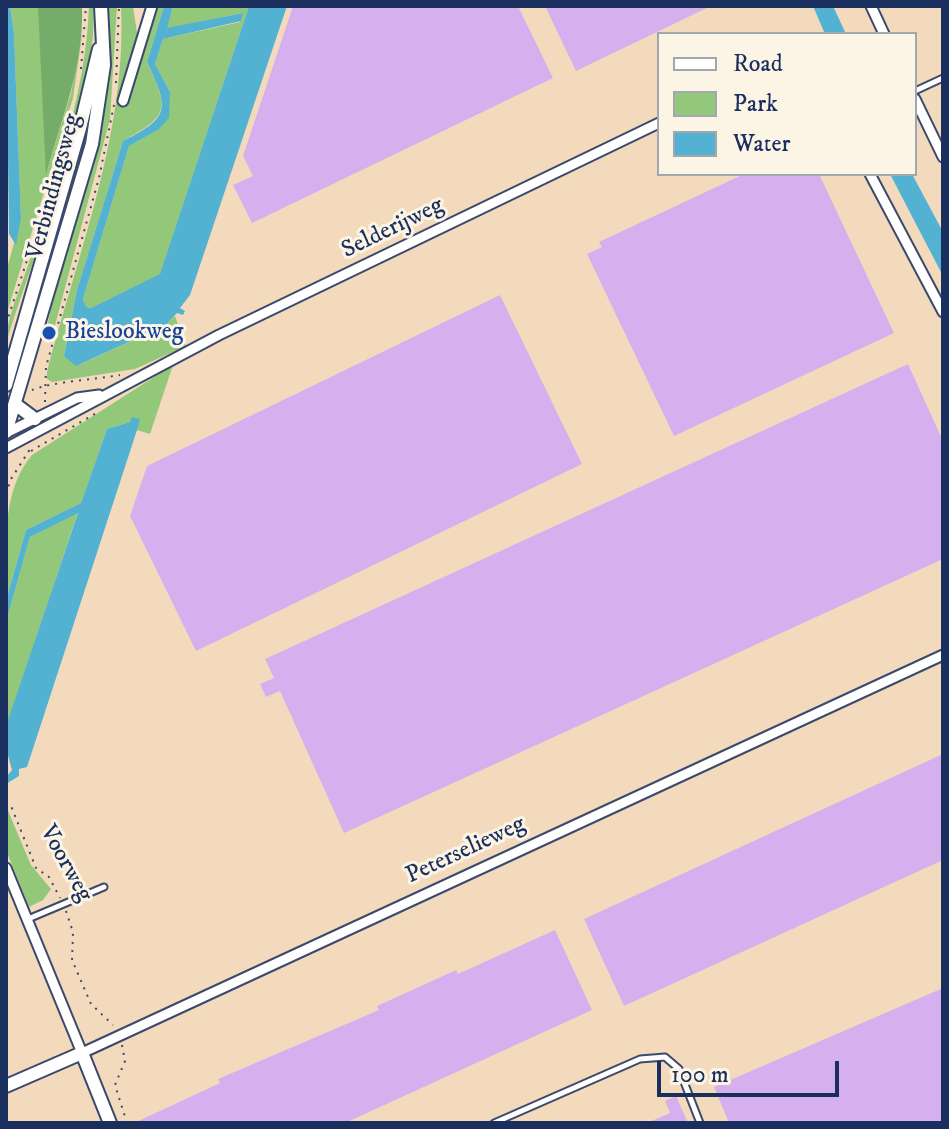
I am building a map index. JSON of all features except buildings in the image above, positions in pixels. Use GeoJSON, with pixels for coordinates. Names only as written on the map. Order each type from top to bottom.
{"type":"FeatureCollection","features":[{"type":"Feature","properties":{"kind":"street","name":"Verbindingsweg"},"geometry":{"type":"LineString","coordinates":[[6,432],[92,144],[104,65],[101,6]]}},
{"type":"Feature","properties":{"kind":"street"},"geometry":{"type":"LineString","coordinates":[[123,101],[152,6]]}},
{"type":"Feature","properties":{"kind":"street"},"geometry":{"type":"LineString","coordinates":[[871,6],[883,32]]}},
{"type":"Feature","properties":{"kind":"street","name":"Verbindingsweg"},"geometry":{"type":"LineString","coordinates":[[6,385],[80,128],[101,42]]}},
{"type":"Feature","properties":{"kind":"street"},"geometry":{"type":"LineString","coordinates":[[917,103],[943,157]]}},
{"type":"Feature","properties":{"kind":"street","name":"Selderijweg"},"geometry":{"type":"LineString","coordinates":[[6,448],[219,335],[657,124]]}},
{"type":"Feature","properties":{"kind":"street"},"geometry":{"type":"LineString","coordinates":[[871,176],[943,312]]}},
{"type":"Feature","properties":{"kind":"street","name":"Selderijweg"},"geometry":{"type":"LineString","coordinates":[[6,432],[77,398],[102,395]]}},
{"type":"Feature","properties":{"kind":"street"},"geometry":{"type":"LineString","coordinates":[[15,404],[35,419]]}},
{"type":"Feature","properties":{"kind":"street","name":"Peterselieweg"},"geometry":{"type":"LineString","coordinates":[[6,1086],[943,655]]}},
{"type":"Feature","properties":{"kind":"street"},"geometry":{"type":"LineString","coordinates":[[6,868],[110,1123]]}},
{"type":"Feature","properties":{"kind":"lane"},"geometry":{"type":"LineString","coordinates":[[917,90],[943,78]]}},
{"type":"Feature","properties":{"kind":"lane"},"geometry":{"type":"LineString","coordinates":[[27,919],[104,887]]}},
{"type":"Feature","properties":{"kind":"lane"},"geometry":{"type":"LineString","coordinates":[[494,1123],[640,1059],[665,1057],[679,1069],[700,1123]]}},
{"type":"Feature","properties":{"kind":"path"},"geometry":{"type":"LineString","coordinates":[[81,69],[86,6]]}},
{"type":"Feature","properties":{"kind":"path","name":"Verbindingsweg"},"geometry":{"type":"LineString","coordinates":[[6,324],[37,229]]}},
{"type":"Feature","properties":{"kind":"path"},"geometry":{"type":"LineString","coordinates":[[45,385],[145,374]]}},
{"type":"Feature","properties":{"kind":"path","name":"Voorweg"},"geometry":{"type":"LineString","coordinates":[[6,802],[11,806],[36,868],[49,877],[63,904],[73,932],[72,960],[91,1004],[110,1019],[119,1036]]}},
{"type":"Feature","properties":{"kind":"path"},"geometry":{"type":"LineString","coordinates":[[119,1036],[125,1061],[115,1085],[127,1123]]}},
{"type":"Feature","properties":{"kind":"green space"},"geometry":{"type":"Polygon","coordinates":[[[10,6],[38,6],[47,171],[71,93],[83,29],[73,98],[6,316],[6,272],[21,218],[14,33],[10,6]]]}},
{"type":"Feature","properties":{"kind":"green space"},"geometry":{"type":"Polygon","coordinates":[[[38,6],[82,8],[75,72],[46,175],[38,6]]]}},
{"type":"Feature","properties":{"kind":"green space"},"geometry":{"type":"Polygon","coordinates":[[[89,6],[94,6],[92,49],[75,135],[6,344],[12,311],[28,267],[76,101],[89,6]]]}},
{"type":"Feature","properties":{"kind":"green space"},"geometry":{"type":"Polygon","coordinates":[[[108,6],[117,6],[110,119],[54,329],[47,327],[108,41],[108,6]]]}},
{"type":"Feature","properties":{"kind":"green space"},"geometry":{"type":"Polygon","coordinates":[[[121,6],[133,6],[137,33],[149,6],[119,100],[156,6],[164,6],[147,62],[159,91],[161,110],[150,124],[123,141],[77,290],[64,356],[81,364],[166,325],[175,316],[186,346],[135,369],[52,382],[47,379],[47,372],[86,237],[108,146],[121,53],[121,6]]]}},
{"type":"Feature","properties":{"kind":"green space"},"geometry":{"type":"Polygon","coordinates":[[[173,6],[249,6],[160,275],[91,308],[86,307],[83,299],[129,146],[158,130],[170,92],[155,64],[163,39],[240,22],[242,13],[166,29],[173,6]]]}},
{"type":"Feature","properties":{"kind":"green space"},"geometry":{"type":"Polygon","coordinates":[[[173,365],[150,434],[137,430],[130,422],[107,429],[81,503],[26,530],[6,601],[6,543],[10,505],[14,487],[32,455],[173,365]]]}},
{"type":"Feature","properties":{"kind":"green space"},"geometry":{"type":"Polygon","coordinates":[[[78,512],[6,728],[6,622],[30,537],[78,512]]]}},
{"type":"Feature","properties":{"kind":"green space"},"geometry":{"type":"Polygon","coordinates":[[[6,806],[31,865],[51,889],[43,900],[29,907],[6,850],[6,806]]]}},
{"type":"Feature","properties":{"kind":"water"},"geometry":{"type":"Polygon","coordinates":[[[6,6],[10,6],[14,33],[21,218],[16,245],[9,234],[6,6]]]}},
{"type":"Feature","properties":{"kind":"water"},"geometry":{"type":"Polygon","coordinates":[[[164,6],[173,6],[167,28],[243,13],[241,21],[163,39],[155,64],[170,92],[169,118],[158,130],[129,146],[83,299],[86,307],[91,308],[160,274],[249,6],[287,6],[190,295],[180,308],[185,311],[183,315],[177,313],[166,325],[76,366],[64,356],[77,290],[123,141],[150,125],[161,110],[162,101],[147,62],[164,6]]]}},
{"type":"Feature","properties":{"kind":"water"},"geometry":{"type":"Polygon","coordinates":[[[813,6],[833,6],[845,32],[824,32],[813,6]]]}},
{"type":"Feature","properties":{"kind":"water"},"geometry":{"type":"Polygon","coordinates":[[[891,176],[913,176],[943,232],[943,276],[891,176]]]}},
{"type":"Feature","properties":{"kind":"water"},"geometry":{"type":"Polygon","coordinates":[[[132,417],[140,419],[137,430],[27,767],[19,769],[19,776],[6,784],[6,777],[12,770],[6,748],[6,726],[78,513],[30,537],[6,622],[6,601],[26,530],[81,503],[107,429],[130,422],[132,417]]]}},
{"type":"Feature","properties":{"kind":"place","name":"Bieslookweg"},"geometry":{"type":"Point","coordinates":[49,333]}}]}
